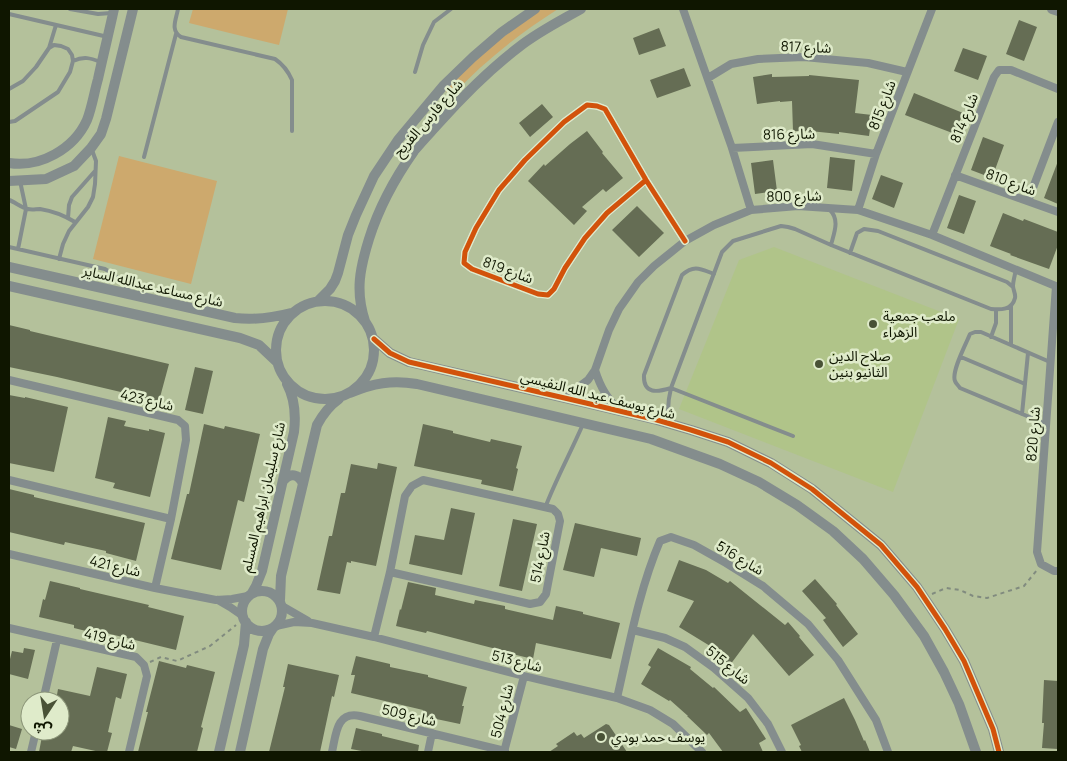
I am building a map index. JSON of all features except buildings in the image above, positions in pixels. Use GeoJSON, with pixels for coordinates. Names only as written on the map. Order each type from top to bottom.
{"type":"FeatureCollection","features":[{"type":"Feature","properties":{"kind":"street"},"geometry":{"type":"LineString","coordinates":[[9,181],[46,179],[74,166],[91,148],[101,134],[106,119],[133,9]]}},
{"type":"Feature","properties":{"kind":"street","name":"شارع فارس الفريح"},"geometry":{"type":"LineString","coordinates":[[318,301],[335,281],[358,208],[374,176],[398,140],[444,85],[473,57],[502,32],[535,9]]}},
{"type":"Feature","properties":{"kind":"street","name":"شارع فارس الفريح"},"geometry":{"type":"LineString","coordinates":[[366,321],[360,301],[359,286],[360,271],[366,250],[381,207],[415,150],[460,99],[493,68],[521,45],[581,9]]}},
{"type":"Feature","properties":{"kind":"street"},"geometry":{"type":"LineString","coordinates":[[683,9],[732,148],[751,210]]}},
{"type":"Feature","properties":{"kind":"street","name":"شارع 815"},"geometry":{"type":"LineString","coordinates":[[858,210],[876,154],[932,9]]}},
{"type":"Feature","properties":{"kind":"street"},"geometry":{"type":"LineString","coordinates":[[1052,9],[1058,11]]}},
{"type":"Feature","properties":{"kind":"street"},"geometry":{"type":"LineString","coordinates":[[9,163],[33,163],[48,158],[61,151],[77,135],[87,120],[114,11]]}},
{"type":"Feature","properties":{"kind":"street","name":"شارع 817"},"geometry":{"type":"LineString","coordinates":[[708,78],[731,64],[758,58],[804,58],[868,62],[907,72]]}},
{"type":"Feature","properties":{"kind":"street","name":"شارع 814"},"geometry":{"type":"LineString","coordinates":[[932,235],[994,77],[999,70],[1011,70],[1058,89]]}},
{"type":"Feature","properties":{"kind":"street","name":"شارع 819"},"geometry":{"type":"LineString","coordinates":[[646,180],[607,213],[585,238],[565,268],[554,290],[548,295],[538,294],[472,269],[464,263],[465,252],[476,228],[498,190],[525,160],[564,122],[587,105],[606,109],[646,180],[685,241]]}},
{"type":"Feature","properties":{"kind":"street"},"geometry":{"type":"LineString","coordinates":[[89,113],[94,110],[100,111],[106,119]]}},
{"type":"Feature","properties":{"kind":"street"},"geometry":{"type":"LineString","coordinates":[[1028,201],[1058,122]]}},
{"type":"Feature","properties":{"kind":"street","name":"شارع 816"},"geometry":{"type":"LineString","coordinates":[[732,148],[812,144],[876,154]]}},
{"type":"Feature","properties":{"kind":"street","name":"شارع 810"},"geometry":{"type":"LineString","coordinates":[[955,175],[1058,212]]}},
{"type":"Feature","properties":{"kind":"street","name":"شارع 800"},"geometry":{"type":"LineString","coordinates":[[555,396],[576,389],[588,380],[595,370],[609,330],[619,309],[629,294],[654,266],[685,241],[714,225],[751,210],[798,206],[858,210],[932,235],[1057,286]]}},
{"type":"Feature","properties":{"kind":"street","name":"شارع مساعد عبدالله الساير"},"geometry":{"type":"LineString","coordinates":[[9,267],[235,318],[258,319],[291,313]]}},
{"type":"Feature","properties":{"kind":"street"},"geometry":{"type":"LineString","coordinates":[[9,286],[240,338],[259,345],[276,361]]}},
{"type":"Feature","properties":{"kind":"street","name":"شارع 820"},"geometry":{"type":"LineString","coordinates":[[1042,564],[1037,552],[1057,286]]}},
{"type":"Feature","properties":{"kind":"street"},"geometry":{"type":"LineString","coordinates":[[240,752],[263,649],[281,620],[283,613],[281,576],[317,425],[331,404],[346,395],[362,383],[371,370],[375,355],[374,339],[371,330],[366,321],[356,311],[344,304],[318,301],[304,305],[291,313],[281,327],[276,344],[276,361],[284,378],[295,390],[310,397],[326,400],[346,395],[363,388],[390,382],[417,384],[650,439],[720,464],[759,482],[797,505],[833,532],[863,559],[888,588],[924,636],[959,704],[976,752]]}},
{"type":"Feature","properties":{"kind":"street","name":"شارع يوسف عبد الله النفيسي"},"geometry":{"type":"LineString","coordinates":[[374,339],[390,354],[410,362],[586,402],[670,424],[728,442],[770,463],[812,489],[881,545],[917,587],[964,662],[993,728],[999,752]]}},
{"type":"Feature","properties":{"kind":"street"},"geometry":{"type":"LineString","coordinates":[[595,370],[600,385],[619,412]]}},
{"type":"Feature","properties":{"kind":"street","name":"شارع سليمان ابراهيم المسلم"},"geometry":{"type":"LineString","coordinates":[[250,595],[262,571],[294,432],[294,404],[284,378]]}},
{"type":"Feature","properties":{"kind":"street","name":"شارع 423"},"geometry":{"type":"LineString","coordinates":[[9,380],[178,420],[185,426],[186,440],[155,588]]}},
{"type":"Feature","properties":{"kind":"street"},"geometry":{"type":"LineString","coordinates":[[283,481],[286,477],[294,475],[303,484]]}},
{"type":"Feature","properties":{"kind":"street"},"geometry":{"type":"LineString","coordinates":[[9,480],[170,519]]}},
{"type":"Feature","properties":{"kind":"street"},"geometry":{"type":"LineString","coordinates":[[374,637],[390,572],[405,496],[412,486],[423,480],[545,508]]}},
{"type":"Feature","properties":{"kind":"street","name":"شارع 514"},"geometry":{"type":"LineString","coordinates":[[390,572],[530,604],[540,602],[546,594],[560,521],[558,514],[553,509],[545,508]]}},
{"type":"Feature","properties":{"kind":"street","name":"شارع 516"},"geometry":{"type":"LineString","coordinates":[[617,698],[652,561],[660,541],[671,537],[694,545],[763,586],[808,624],[838,660],[876,720],[888,752]]}},
{"type":"Feature","properties":{"kind":"street","name":"شارع 421"},"geometry":{"type":"LineString","coordinates":[[9,556],[216,600],[250,595]]}},
{"type":"Feature","properties":{"kind":"street"},"geometry":{"type":"LineString","coordinates":[[1042,564],[1054,571],[1058,571]]}},
{"type":"Feature","properties":{"kind":"street"},"geometry":{"type":"LineString","coordinates":[[219,752],[244,645],[242,609],[244,602],[250,595],[264,590],[275,595],[281,603]]}},
{"type":"Feature","properties":{"kind":"street","name":"شارع 421"},"geometry":{"type":"LineString","coordinates":[[216,600],[230,607],[244,619]]}},
{"type":"Feature","properties":{"kind":"street","name":"شارع 513"},"geometry":{"type":"LineString","coordinates":[[281,603],[312,623]]}},
{"type":"Feature","properties":{"kind":"street"},"geometry":{"type":"LineString","coordinates":[[244,619],[253,629],[260,631],[267,631],[275,627]]}},
{"type":"Feature","properties":{"kind":"street","name":"شارع 513"},"geometry":{"type":"LineString","coordinates":[[275,627],[294,622],[312,623],[617,698],[650,710],[673,724],[702,752]]}},
{"type":"Feature","properties":{"kind":"street","name":"شارع 419"},"geometry":{"type":"LineString","coordinates":[[9,628],[136,657],[144,664],[147,676],[129,752]]}},
{"type":"Feature","properties":{"kind":"street","name":"شارع 515"},"geometry":{"type":"LineString","coordinates":[[633,630],[665,638],[685,647],[714,668],[748,698],[768,724],[782,752]]}},
{"type":"Feature","properties":{"kind":"street"},"geometry":{"type":"LineString","coordinates":[[45,691],[57,640]]}},
{"type":"Feature","properties":{"kind":"street","name":"شارع 504"},"geometry":{"type":"LineString","coordinates":[[504,751],[524,676]]}},
{"type":"Feature","properties":{"kind":"street","name":"شارع 509"},"geometry":{"type":"LineString","coordinates":[[332,752],[339,723],[352,715],[504,751]]}},
{"type":"Feature","properties":{"kind":"street"},"geometry":{"type":"LineString","coordinates":[[428,752],[432,733]]}},
{"type":"Feature","properties":{"kind":"lane"},"geometry":{"type":"LineString","coordinates":[[70,9],[98,14],[114,11]]}},
{"type":"Feature","properties":{"kind":"lane"},"geometry":{"type":"LineString","coordinates":[[144,156],[176,34],[174,30],[178,9]]}},
{"type":"Feature","properties":{"kind":"lane"},"geometry":{"type":"LineString","coordinates":[[415,72],[423,45],[434,22],[451,9]]}},
{"type":"Feature","properties":{"kind":"lane"},"geometry":{"type":"LineString","coordinates":[[9,14],[108,37]]}},
{"type":"Feature","properties":{"kind":"lane"},"geometry":{"type":"LineString","coordinates":[[9,89],[23,81],[36,67],[49,48],[56,25]]}},
{"type":"Feature","properties":{"kind":"lane"},"geometry":{"type":"LineString","coordinates":[[176,34],[181,37],[275,59],[282,63],[292,80],[292,131]]}},
{"type":"Feature","properties":{"kind":"lane"},"geometry":{"type":"LineString","coordinates":[[9,122],[15,121],[58,92],[70,72],[73,61],[68,49],[54,45],[49,48]]}},
{"type":"Feature","properties":{"kind":"lane"},"geometry":{"type":"LineString","coordinates":[[73,61],[85,57],[102,62]]}},
{"type":"Feature","properties":{"kind":"lane"},"geometry":{"type":"LineString","coordinates":[[59,259],[69,230],[88,207],[93,197],[96,161],[91,148]]}},
{"type":"Feature","properties":{"kind":"lane"},"geometry":{"type":"LineString","coordinates":[[68,218],[72,197],[95,171]]}},
{"type":"Feature","properties":{"kind":"lane"},"geometry":{"type":"LineString","coordinates":[[18,249],[26,209],[20,181]]}},
{"type":"Feature","properties":{"kind":"lane"},"geometry":{"type":"LineString","coordinates":[[9,200],[26,209],[51,212],[75,222]]}},
{"type":"Feature","properties":{"kind":"lane"},"geometry":{"type":"LineString","coordinates":[[828,208],[836,222],[831,245]]}},
{"type":"Feature","properties":{"kind":"lane"},"geometry":{"type":"LineString","coordinates":[[670,424],[667,411],[672,388],[722,252],[732,240],[781,226],[795,229],[991,309],[1007,309],[1011,306]]}},
{"type":"Feature","properties":{"kind":"lane"},"geometry":{"type":"LineString","coordinates":[[850,253],[858,233],[864,229],[878,231],[1007,282],[1013,287]]}},
{"type":"Feature","properties":{"kind":"lane"},"geometry":{"type":"LineString","coordinates":[[9,247],[105,270],[118,277],[128,288],[131,295]]}},
{"type":"Feature","properties":{"kind":"lane"},"geometry":{"type":"LineString","coordinates":[[714,274],[697,268],[691,268],[682,274],[643,382],[649,389],[660,392],[672,388],[793,436]]}},
{"type":"Feature","properties":{"kind":"lane"},"geometry":{"type":"LineString","coordinates":[[1012,346],[1011,306],[1015,296],[1013,287],[1016,270]]}},
{"type":"Feature","properties":{"kind":"lane"},"geometry":{"type":"LineString","coordinates":[[991,337],[996,323],[996,310]]}},
{"type":"Feature","properties":{"kind":"lane"},"geometry":{"type":"LineString","coordinates":[[1046,424],[960,388],[954,380],[955,372],[970,334],[976,332],[981,332],[1050,362]]}},
{"type":"Feature","properties":{"kind":"lane"},"geometry":{"type":"LineString","coordinates":[[1022,414],[1028,353]]}},
{"type":"Feature","properties":{"kind":"lane"},"geometry":{"type":"LineString","coordinates":[[961,357],[1025,384]]}},
{"type":"Feature","properties":{"kind":"lane"},"geometry":{"type":"LineString","coordinates":[[545,508],[583,424]]}},
{"type":"Feature","properties":{"kind":"path"},"geometry":{"type":"LineString","coordinates":[[924,599],[934,592],[946,588],[987,598],[1024,586],[1042,564]]}},
{"type":"Feature","properties":{"kind":"path"},"geometry":{"type":"LineString","coordinates":[[144,664],[161,658],[177,661],[210,646],[244,619]]}},
{"type":"Feature","properties":{"kind":"shaded area"},"geometry":{"type":"Polygon","coordinates":[[[193,9],[288,9],[279,45],[189,23],[193,9]]]}},
{"type":"Feature","properties":{"kind":"shaded area"},"geometry":{"type":"Polygon","coordinates":[[[539,9],[558,9],[502,49],[452,96],[444,90],[473,60],[539,9]]]}},
{"type":"Feature","properties":{"kind":"shaded area"},"geometry":{"type":"Polygon","coordinates":[[[119,156],[217,181],[191,284],[93,259],[119,156]]]}},
{"type":"Feature","properties":{"kind":"shaded area","name":"صلاح الدين الثانيو بنين"},"geometry":{"type":"Polygon","coordinates":[[[774,247],[959,319],[893,492],[679,409],[739,260],[774,247]]]}},
{"type":"Feature","properties":{"kind":"cycle path"},"geometry":{"type":"LineString","coordinates":[[646,180],[607,213],[585,238],[565,268],[554,289],[548,295],[538,294],[472,269],[464,263],[465,252],[476,228],[499,190],[525,160],[564,122],[587,105],[605,109],[646,180],[685,241]]}},
{"type":"Feature","properties":{"kind":"cycle path"},"geometry":{"type":"LineString","coordinates":[[374,339],[390,353],[409,362],[657,420],[728,442],[771,463],[812,489],[881,545],[917,587],[964,661],[993,729],[999,752]]}},
{"type":"Feature","properties":{"kind":"place","name":"ملعب جمعية الزهراء"},"geometry":{"type":"Point","coordinates":[873,324]}},
{"type":"Feature","properties":{"kind":"place","name":"صلاح الدين الثانيو بنين"},"geometry":{"type":"Point","coordinates":[819,364]}},
{"type":"Feature","properties":{"kind":"place","name":"يوسف حمد بودي"},"geometry":{"type":"Point","coordinates":[601,737]}}]}
